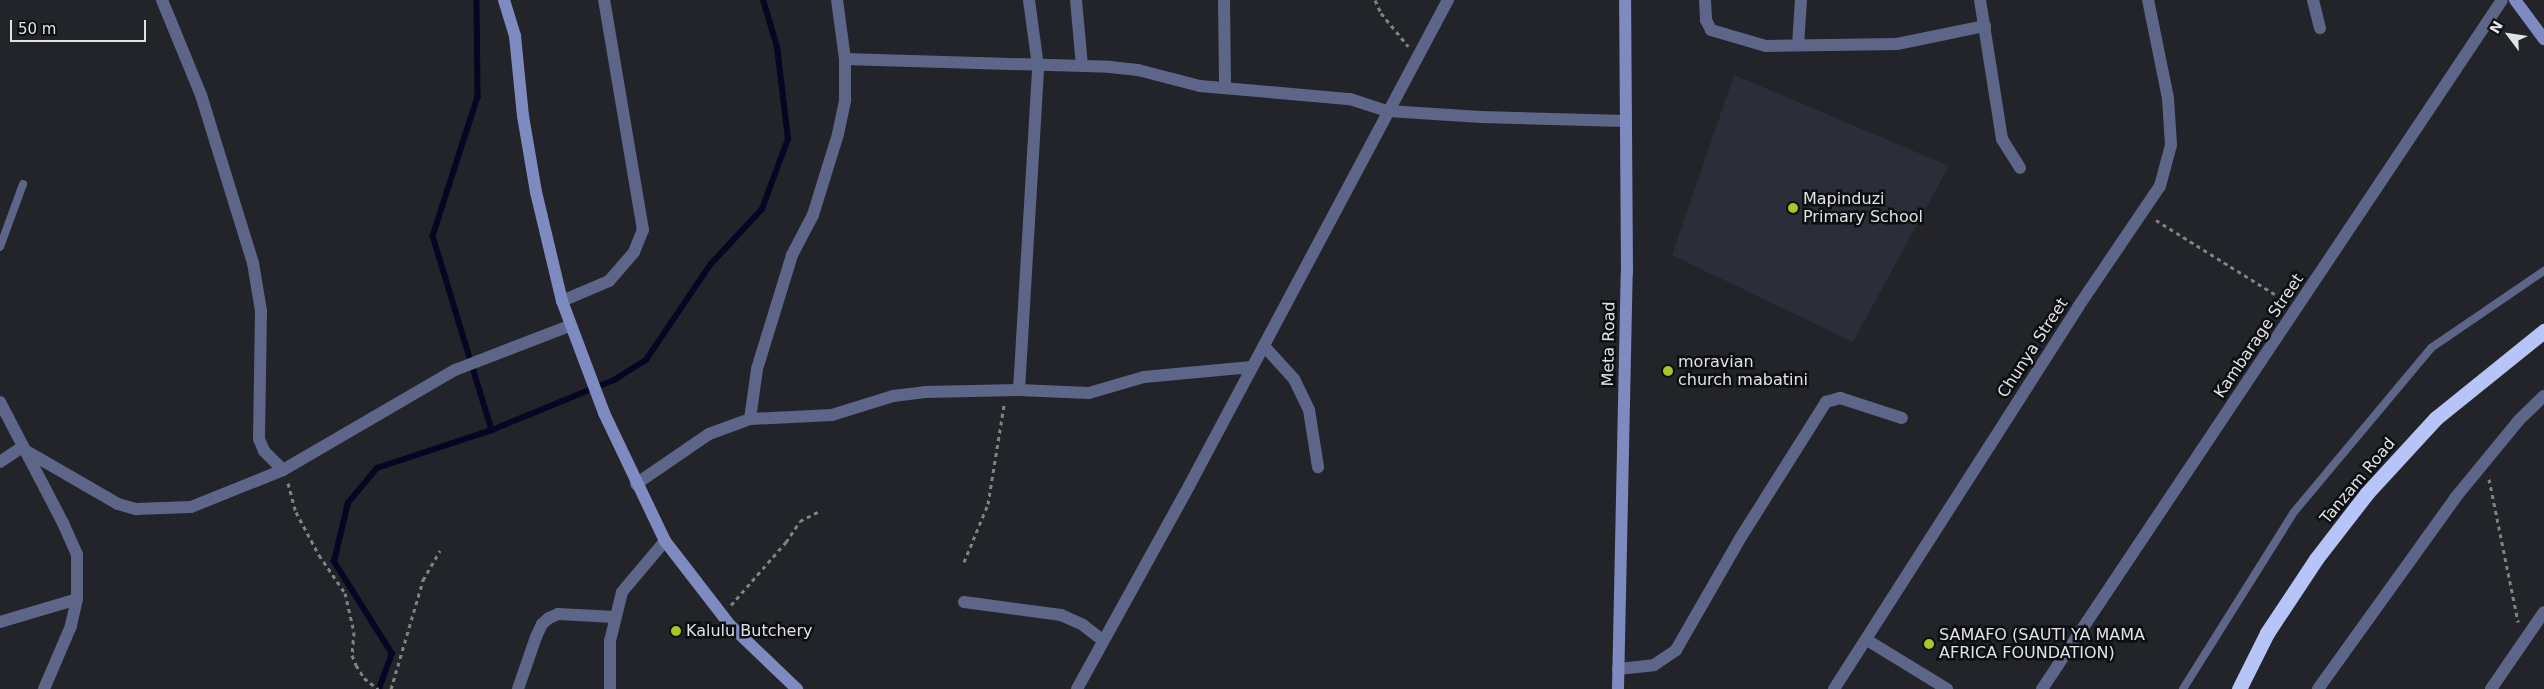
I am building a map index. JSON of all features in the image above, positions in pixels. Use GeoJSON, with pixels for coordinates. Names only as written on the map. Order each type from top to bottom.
{"type":"FeatureCollection","features":[{"type":"Feature","properties":{"kind":"highway","name":"Tanzam Road"},"geometry":{"type":"LineString","coordinates":[[2239,689],[2267,633],[2316,559],[2367,493],[2436,418],[2544,331]]}},
{"type":"Feature","properties":{"kind":"main road"},"geometry":{"type":"LineString","coordinates":[[504,0],[515,36],[523,116],[536,192],[562,301],[604,412],[636,484],[665,541],[721,614],[797,689]]}},
{"type":"Feature","properties":{"kind":"main road","name":"Meta Road"},"geometry":{"type":"LineString","coordinates":[[1618,689],[1626,273],[1625,0]]}},
{"type":"Feature","properties":{"kind":"main road"},"geometry":{"type":"LineString","coordinates":[[2515,0],[2544,39]]}},
{"type":"Feature","properties":{"kind":"street"},"geometry":{"type":"LineString","coordinates":[[162,0],[201,95],[252,263],[261,311],[259,438],[264,451],[283,470]]}},
{"type":"Feature","properties":{"kind":"street"},"geometry":{"type":"LineString","coordinates":[[562,301],[609,281],[634,252],[643,230],[604,0]]}},
{"type":"Feature","properties":{"kind":"street"},"geometry":{"type":"LineString","coordinates":[[750,419],[757,369],[792,255],[813,215],[838,134],[845,100],[845,58],[837,0]]}},
{"type":"Feature","properties":{"kind":"street"},"geometry":{"type":"LineString","coordinates":[[1019,390],[1038,66],[1029,0]]}},
{"type":"Feature","properties":{"kind":"street"},"geometry":{"type":"LineString","coordinates":[[1076,0],[1082,66]]}},
{"type":"Feature","properties":{"kind":"street"},"geometry":{"type":"LineString","coordinates":[[1224,0],[1226,87]]}},
{"type":"Feature","properties":{"kind":"street"},"geometry":{"type":"LineString","coordinates":[[1076,689],[1264,346],[1448,0]]}},
{"type":"Feature","properties":{"kind":"street"},"geometry":{"type":"LineString","coordinates":[[1705,0],[1708,28],[1717,34],[1766,46],[1897,44],[1985,26]]}},
{"type":"Feature","properties":{"kind":"street"},"geometry":{"type":"LineString","coordinates":[[1798,46],[1801,0]]}},
{"type":"Feature","properties":{"kind":"street"},"geometry":{"type":"LineString","coordinates":[[1980,0],[2002,139],[2020,168]]}},
{"type":"Feature","properties":{"kind":"street","name":"Chunya Street"},"geometry":{"type":"LineString","coordinates":[[1834,689],[2078,307],[2145,212],[2160,186],[2171,145],[2168,98],[2148,0]]}},
{"type":"Feature","properties":{"kind":"street"},"geometry":{"type":"LineString","coordinates":[[2314,0],[2320,28]]}},
{"type":"Feature","properties":{"kind":"street","name":"Kambarage Street"},"geometry":{"type":"LineString","coordinates":[[2042,689],[2502,0]]}},
{"type":"Feature","properties":{"kind":"street"},"geometry":{"type":"LineString","coordinates":[[845,58],[1082,66],[1138,70],[1189,84],[1350,98],[1388,111],[1481,117],[1625,120]]}},
{"type":"Feature","properties":{"kind":"street"},"geometry":{"type":"LineString","coordinates":[[21,448],[95,492],[136,509],[190,507],[283,470],[455,370],[570,326]]}},
{"type":"Feature","properties":{"kind":"street"},"geometry":{"type":"LineString","coordinates":[[1264,346],[1294,379],[1309,410],[1318,467]]}},
{"type":"Feature","properties":{"kind":"street"},"geometry":{"type":"LineString","coordinates":[[636,484],[709,434],[750,419],[832,415],[892,396],[1019,390],[1089,393],[1144,377],[1252,367]]}},
{"type":"Feature","properties":{"kind":"street"},"geometry":{"type":"LineString","coordinates":[[2318,689],[2486,459],[2519,420],[2544,396]]}},
{"type":"Feature","properties":{"kind":"street"},"geometry":{"type":"LineString","coordinates":[[1618,669],[1654,665],[1676,650],[1741,537],[1826,402],[1848,400],[1902,418]]}},
{"type":"Feature","properties":{"kind":"street"},"geometry":{"type":"LineString","coordinates":[[0,402],[21,448],[63,523],[77,555],[78,599],[71,626],[44,689]]}},
{"type":"Feature","properties":{"kind":"street"},"geometry":{"type":"LineString","coordinates":[[0,462],[21,448]]}},
{"type":"Feature","properties":{"kind":"street"},"geometry":{"type":"LineString","coordinates":[[610,689],[610,641],[622,592],[665,541]]}},
{"type":"Feature","properties":{"kind":"street"},"geometry":{"type":"LineString","coordinates":[[0,622],[78,599]]}},
{"type":"Feature","properties":{"kind":"street"},"geometry":{"type":"LineString","coordinates":[[964,602],[1061,615],[1083,625],[1102,640]]}},
{"type":"Feature","properties":{"kind":"street"},"geometry":{"type":"LineString","coordinates":[[2491,689],[2544,612]]}},
{"type":"Feature","properties":{"kind":"street"},"geometry":{"type":"LineString","coordinates":[[518,689],[536,636],[542,624],[549,618],[558,614],[615,616]]}},
{"type":"Feature","properties":{"kind":"street"},"geometry":{"type":"LineString","coordinates":[[1867,640],[1947,689]]}},
{"type":"Feature","properties":{"kind":"lane"},"geometry":{"type":"LineString","coordinates":[[0,247],[23,184]]}},
{"type":"Feature","properties":{"kind":"lane"},"geometry":{"type":"LineString","coordinates":[[2184,689],[2294,512],[2431,348],[2544,271]]}},
{"type":"Feature","properties":{"kind":"path"},"geometry":{"type":"LineString","coordinates":[[1375,0],[1397,35],[1418,56]]}},
{"type":"Feature","properties":{"kind":"path"},"geometry":{"type":"LineString","coordinates":[[2145,212],[2298,308]]}},
{"type":"Feature","properties":{"kind":"path"},"geometry":{"type":"LineString","coordinates":[[964,562],[988,504],[1006,392]]}},
{"type":"Feature","properties":{"kind":"path"},"geometry":{"type":"LineString","coordinates":[[2486,459],[2502,559],[2523,642]]}},
{"type":"Feature","properties":{"kind":"path"},"geometry":{"type":"LineString","coordinates":[[283,470],[296,512],[319,555],[345,594],[354,632],[352,655],[364,678],[378,689]]}},
{"type":"Feature","properties":{"kind":"path"},"geometry":{"type":"LineString","coordinates":[[721,614],[764,570],[800,521],[818,512]]}},
{"type":"Feature","properties":{"kind":"path"},"geometry":{"type":"LineString","coordinates":[[391,689],[424,580],[440,551]]}},
{"type":"Feature","properties":{"kind":"shaded area"},"geometry":{"type":"Polygon","coordinates":[[[1734,75],[1949,166],[1853,342],[1672,255],[1734,75]]]}},
{"type":"Feature","properties":{"kind":"waterway"},"geometry":{"type":"LineString","coordinates":[[477,0],[478,97],[433,236],[492,430]]}},
{"type":"Feature","properties":{"kind":"waterway"},"geometry":{"type":"LineString","coordinates":[[379,689],[392,654],[334,562],[348,503],[377,468],[492,430],[614,380],[646,360],[710,265],[762,209],[788,139],[777,47],[763,0]]}},
{"type":"Feature","properties":{"kind":"place","name":"Mapinduzi Primary School"},"geometry":{"type":"Point","coordinates":[1793,208]}},
{"type":"Feature","properties":{"kind":"place","name":"moravian church mabatini"},"geometry":{"type":"Point","coordinates":[1668,371]}},
{"type":"Feature","properties":{"kind":"place","name":"Kalulu Butchery"},"geometry":{"type":"Point","coordinates":[676,631]}},
{"type":"Feature","properties":{"kind":"place","name":"SAMAFO (SAUTI YA MAMA AFRICA FOUNDATION)"},"geometry":{"type":"Point","coordinates":[1929,644]}}]}
